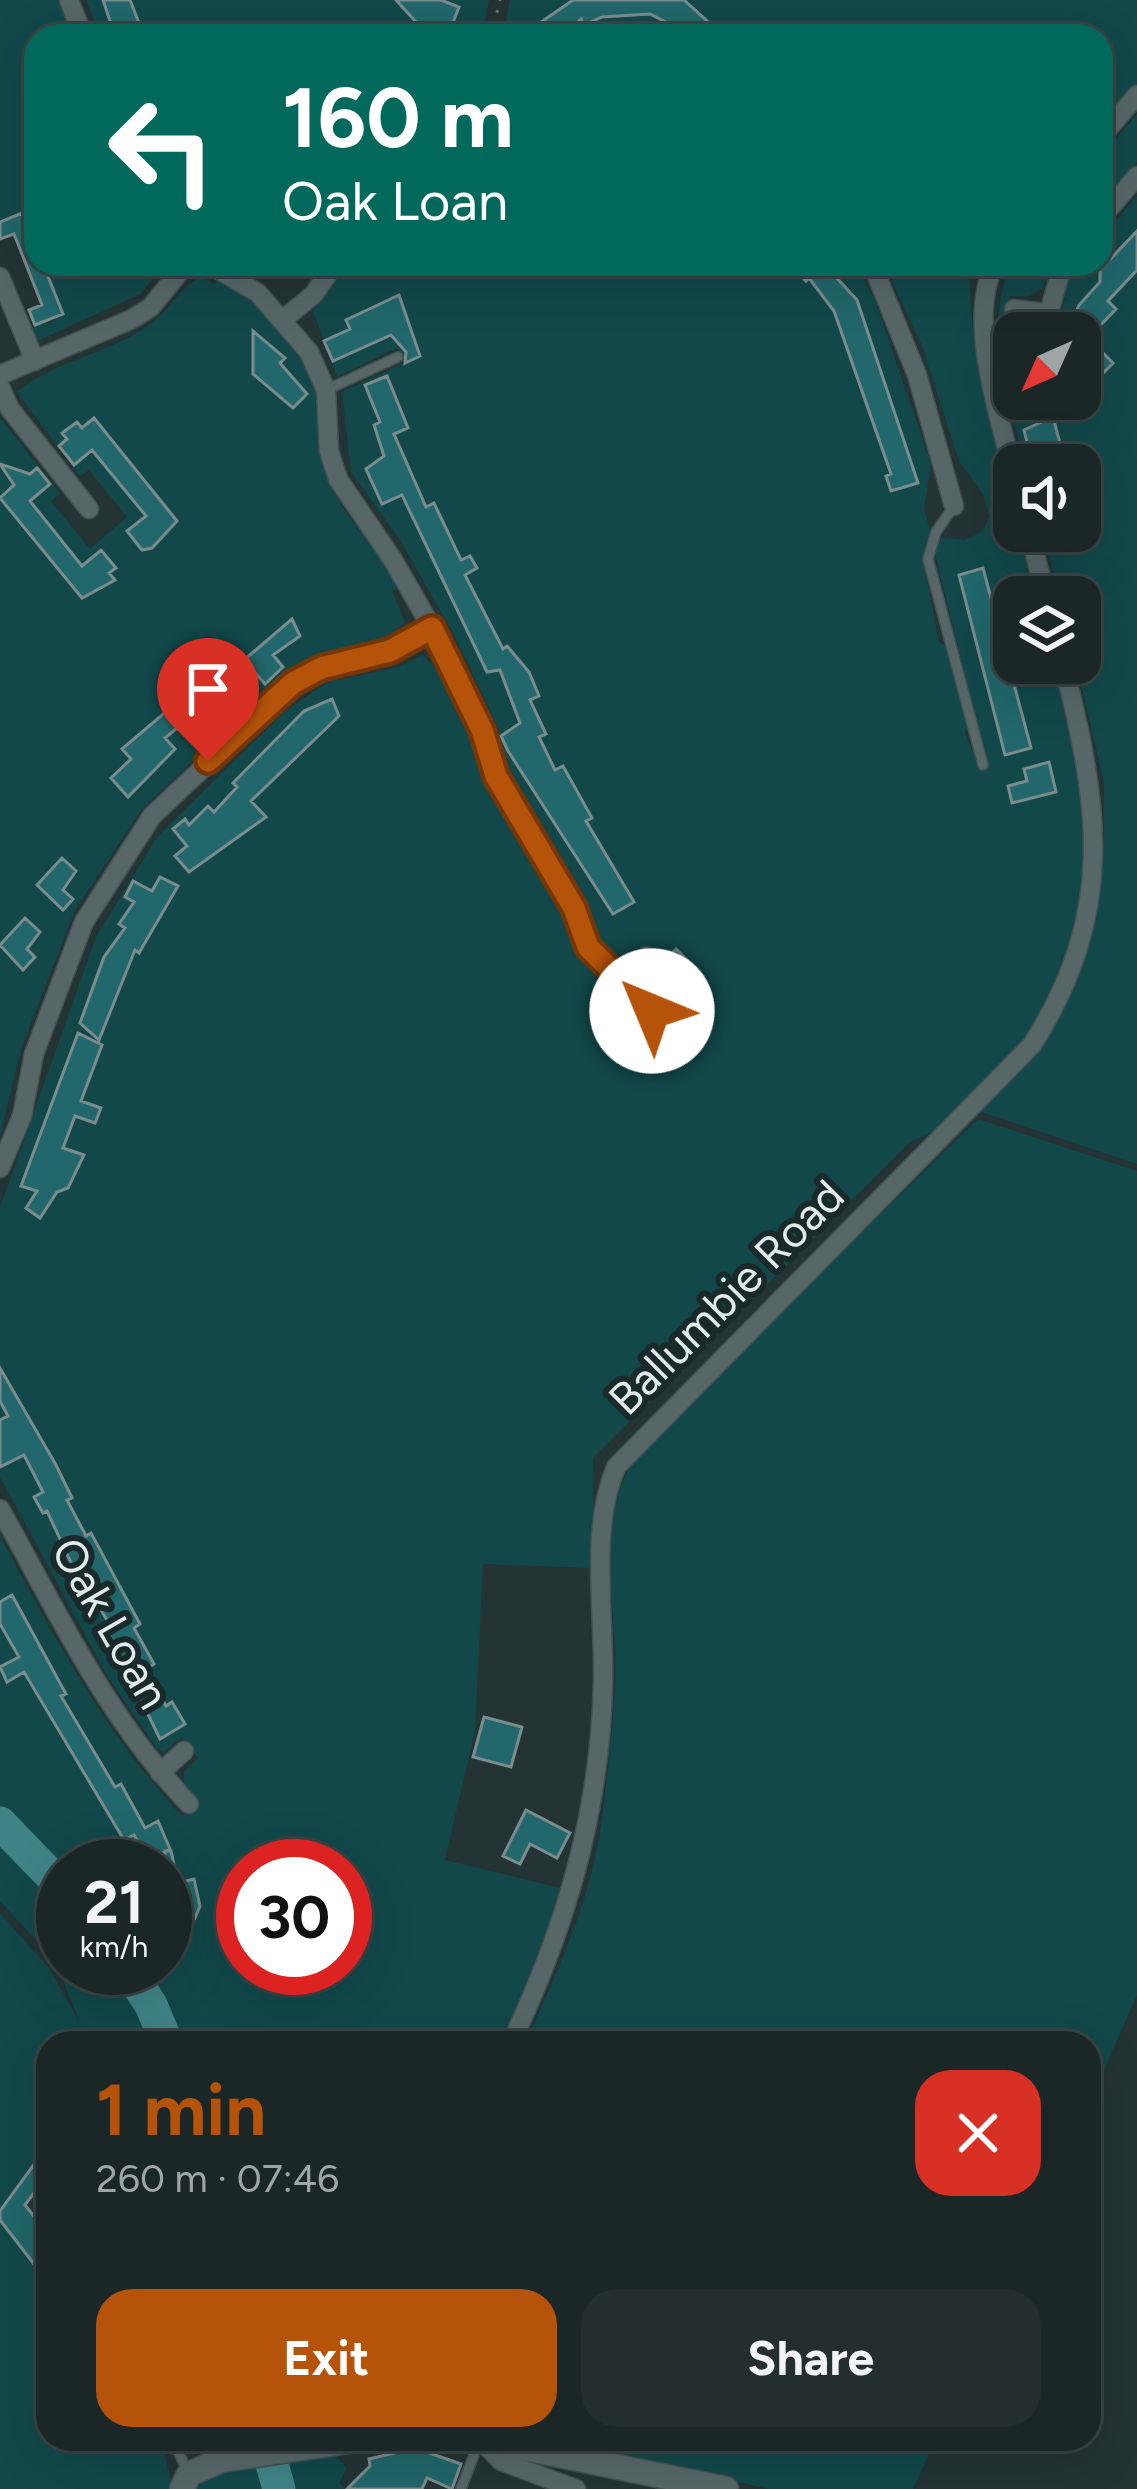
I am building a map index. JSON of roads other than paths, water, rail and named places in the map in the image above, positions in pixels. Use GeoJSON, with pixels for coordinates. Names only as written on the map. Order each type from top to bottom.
{"type":"FeatureCollection","features":[{"type":"Feature","properties":{"kind":"street"},"geometry":{"type":"LineString","coordinates":[[1113,123],[1137,95]]}},
{"type":"Feature","properties":{"kind":"street"},"geometry":{"type":"LineString","coordinates":[[1113,204],[1137,176]]}},
{"type":"Feature","properties":{"kind":"street"},"geometry":{"type":"LineString","coordinates":[[0,375],[151,307],[176,276]]}},
{"type":"Feature","properties":{"kind":"street"},"geometry":{"type":"LineString","coordinates":[[230,276],[259,293],[285,318],[309,352],[326,390],[329,452],[338,479],[432,628],[482,730],[496,776],[574,908],[588,947],[652,1011]]}},
{"type":"Feature","properties":{"kind":"street"},"geometry":{"type":"LineString","coordinates":[[285,318],[326,276]]}},
{"type":"Feature","properties":{"kind":"street"},"geometry":{"type":"LineString","coordinates":[[877,276],[917,375],[954,506]]}},
{"type":"Feature","properties":{"kind":"street"},"geometry":{"type":"LineString","coordinates":[[988,276],[983,325],[1008,444]]}},
{"type":"Feature","properties":{"kind":"street"},"geometry":{"type":"LineString","coordinates":[[1048,312],[1059,276]]}},
{"type":"Feature","properties":{"kind":"street"},"geometry":{"type":"LineString","coordinates":[[0,277],[35,362]]}},
{"type":"Feature","properties":{"kind":"street"},"geometry":{"type":"LineString","coordinates":[[1014,309],[1020,312]]}},
{"type":"Feature","properties":{"kind":"street"},"geometry":{"type":"LineString","coordinates":[[0,387],[10,409],[89,509]]}},
{"type":"Feature","properties":{"kind":"street"},"geometry":{"type":"LineString","coordinates":[[0,1168],[22,1117],[34,1054],[84,922],[152,816],[293,683],[321,668],[390,651],[432,628]]}},
{"type":"Feature","properties":{"kind":"street","name":"Ballumbie Road"},"geometry":{"type":"LineString","coordinates":[[516,2031],[573,1892],[592,1817],[603,1685],[603,1516],[616,1466],[1032,1045],[1058,1005],[1082,940],[1096,821],[1090,770],[1068,684]]}},
{"type":"Feature","properties":{"kind":"street"},"geometry":{"type":"LineString","coordinates":[[622,981],[646,956]]}},
{"type":"Feature","properties":{"kind":"street","name":"Oak Loan"},"geometry":{"type":"LineString","coordinates":[[0,1508],[89,1676],[160,1773],[189,1804]]}},
{"type":"Feature","properties":{"kind":"street","name":"Oak Loan"},"geometry":{"type":"LineString","coordinates":[[160,1773],[184,1751]]}},
{"type":"Feature","properties":{"kind":"street"},"geometry":{"type":"LineString","coordinates":[[186,2482],[222,2460],[292,2451]]}},
{"type":"Feature","properties":{"kind":"street"},"geometry":{"type":"LineString","coordinates":[[491,2451],[501,2461],[576,2489]]}},
{"type":"Feature","properties":{"kind":"street"},"geometry":{"type":"LineString","coordinates":[[541,2451],[726,2489]]}},
{"type":"Feature","properties":{"kind":"street"},"geometry":{"type":"LineString","coordinates":[[635,2489],[663,2475]]}},
{"type":"Feature","properties":{"kind":"lane"},"geometry":{"type":"LineString","coordinates":[[326,390],[398,357]]}},
{"type":"Feature","properties":{"kind":"lane"},"geometry":{"type":"LineString","coordinates":[[954,506],[935,532],[928,559],[983,765]]}},
{"type":"Feature","properties":{"kind":"lane"},"geometry":{"type":"LineString","coordinates":[[176,2451],[186,2482]]}},
{"type":"Feature","properties":{"kind":"lane"},"geometry":{"type":"LineString","coordinates":[[460,2489],[475,2451]]}},
{"type":"Feature","properties":{"kind":"waterway"},"geometry":{"type":"LineString","coordinates":[[0,1823],[36,1860]]}},
{"type":"Feature","properties":{"kind":"waterway"},"geometry":{"type":"LineString","coordinates":[[145,1995],[162,2031]]}},
{"type":"Feature","properties":{"kind":"waterway"},"geometry":{"type":"LineString","coordinates":[[268,2451],[279,2489]]}}]}
